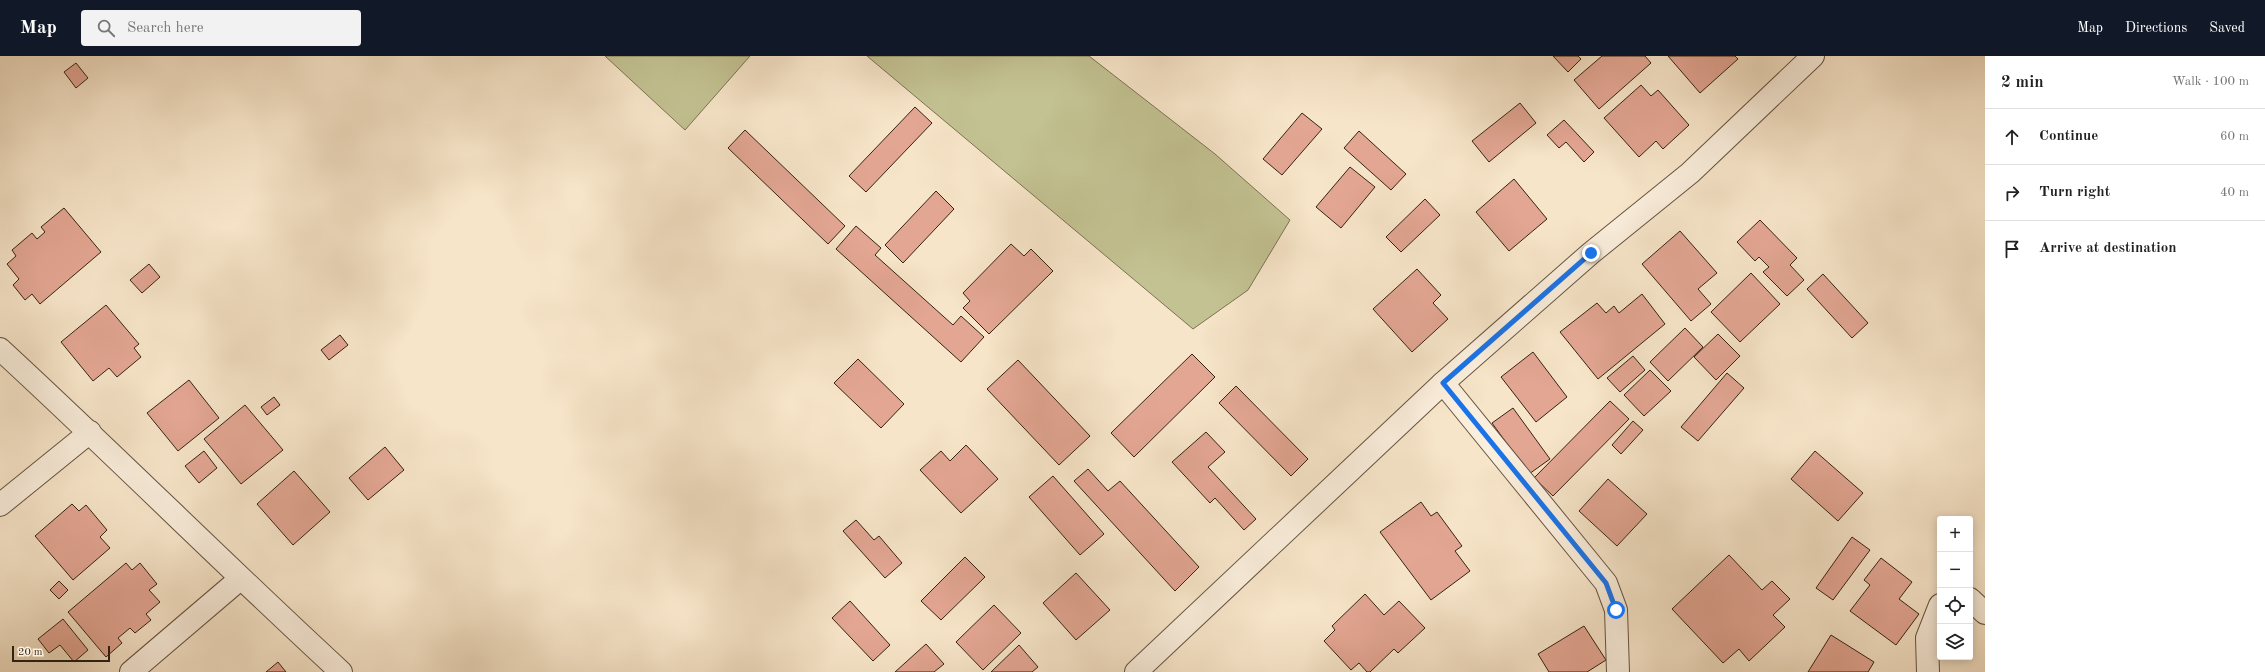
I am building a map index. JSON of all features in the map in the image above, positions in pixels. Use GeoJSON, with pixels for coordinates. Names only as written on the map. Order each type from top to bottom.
{"type":"FeatureCollection","features":[{"type":"Feature","properties":{"kind":"street"},"geometry":{"type":"LineString","coordinates":[[1136,672],[1443,383],[1591,253],[1690,173],[1813,56]]}},
{"type":"Feature","properties":{"kind":"street"},"geometry":{"type":"LineString","coordinates":[[0,349],[90,432],[240,579],[341,672]]}},
{"type":"Feature","properties":{"kind":"street"},"geometry":{"type":"LineString","coordinates":[[1443,383],[1606,583],[1616,610],[1618,672]]}},
{"type":"Feature","properties":{"kind":"street"},"geometry":{"type":"LineString","coordinates":[[0,505],[90,432]]}},
{"type":"Feature","properties":{"kind":"street"},"geometry":{"type":"LineString","coordinates":[[131,672],[240,579]]}},
{"type":"Feature","properties":{"kind":"street"},"geometry":{"type":"LineString","coordinates":[[1973,602],[1985,613]]}},
{"type":"Feature","properties":{"kind":"street"},"geometry":{"type":"LineString","coordinates":[[1928,672],[1927,638],[1937,613]]}},
{"type":"Feature","properties":{"kind":"shaded area"},"geometry":{"type":"Polygon","coordinates":[[[605,56],[750,56],[685,130],[605,56]]]}},
{"type":"Feature","properties":{"kind":"shaded area"},"geometry":{"type":"Polygon","coordinates":[[[867,56],[1089,56],[1215,154],[1290,220],[1248,290],[1193,329],[867,56]]]}},
{"type":"Feature","properties":{"kind":"building"},"geometry":{"type":"Polygon","coordinates":[[[1553,56],[1578,56],[1581,59],[1568,72],[1553,56]]]}},
{"type":"Feature","properties":{"kind":"building"},"geometry":{"type":"Polygon","coordinates":[[[1602,56],[1645,56],[1651,63],[1599,109],[1574,80],[1602,56]]]}},
{"type":"Feature","properties":{"kind":"building"},"geometry":{"type":"Polygon","coordinates":[[[1668,56],[1735,56],[1738,59],[1700,93],[1668,56]]]}},
{"type":"Feature","properties":{"kind":"building"},"geometry":{"type":"Polygon","coordinates":[[[76,63],[88,78],[76,88],[64,72],[76,63]]]}},
{"type":"Feature","properties":{"kind":"building"},"geometry":{"type":"Polygon","coordinates":[[[1641,85],[1651,96],[1658,90],[1689,125],[1663,149],[1656,141],[1639,157],[1604,118],[1641,85]]]}},
{"type":"Feature","properties":{"kind":"building"},"geometry":{"type":"Polygon","coordinates":[[[1520,103],[1536,123],[1489,162],[1472,141],[1520,103]]]}},
{"type":"Feature","properties":{"kind":"building"},"geometry":{"type":"Polygon","coordinates":[[[915,107],[932,123],[866,192],[849,176],[915,107]]]}},
{"type":"Feature","properties":{"kind":"building"},"geometry":{"type":"Polygon","coordinates":[[[1302,113],[1322,129],[1282,175],[1263,159],[1302,113]]]}},
{"type":"Feature","properties":{"kind":"building"},"geometry":{"type":"Polygon","coordinates":[[[1564,120],[1594,152],[1584,162],[1566,142],[1559,148],[1547,135],[1564,120]]]}},
{"type":"Feature","properties":{"kind":"building"},"geometry":{"type":"Polygon","coordinates":[[[745,130],[845,226],[828,244],[728,148],[745,130]]]}},
{"type":"Feature","properties":{"kind":"building"},"geometry":{"type":"Polygon","coordinates":[[[1359,131],[1406,174],[1391,190],[1344,148],[1359,131]]]}},
{"type":"Feature","properties":{"kind":"building"},"geometry":{"type":"Polygon","coordinates":[[[1350,167],[1375,187],[1341,228],[1316,207],[1350,167]]]}},
{"type":"Feature","properties":{"kind":"building"},"geometry":{"type":"Polygon","coordinates":[[[1514,179],[1547,219],[1509,251],[1476,212],[1514,179]]]}},
{"type":"Feature","properties":{"kind":"building"},"geometry":{"type":"Polygon","coordinates":[[[936,191],[954,209],[903,263],[885,245],[936,191]]]}},
{"type":"Feature","properties":{"kind":"building"},"geometry":{"type":"Polygon","coordinates":[[[1425,199],[1440,215],[1401,252],[1386,237],[1425,199]]]}},
{"type":"Feature","properties":{"kind":"building"},"geometry":{"type":"Polygon","coordinates":[[[64,208],[101,252],[40,304],[32,294],[25,300],[13,285],[19,279],[7,264],[16,256],[12,250],[32,233],[37,239],[45,232],[41,227],[64,208]]]}},
{"type":"Feature","properties":{"kind":"building"},"geometry":{"type":"Polygon","coordinates":[[[1760,220],[1797,258],[1790,265],[1804,280],[1787,296],[1763,272],[1769,267],[1759,257],[1755,261],[1737,242],[1760,220]]]}},
{"type":"Feature","properties":{"kind":"building"},"geometry":{"type":"Polygon","coordinates":[[[856,226],[881,248],[875,255],[953,325],[961,316],[984,337],[961,362],[836,249],[856,226]]]}},
{"type":"Feature","properties":{"kind":"building"},"geometry":{"type":"Polygon","coordinates":[[[1680,231],[1717,273],[1698,289],[1711,304],[1691,321],[1642,264],[1680,231]]]}},
{"type":"Feature","properties":{"kind":"building"},"geometry":{"type":"Polygon","coordinates":[[[1011,244],[1024,256],[1031,249],[1053,271],[989,334],[963,308],[970,301],[963,293],[1011,244]]]}},
{"type":"Feature","properties":{"kind":"building"},"geometry":{"type":"Polygon","coordinates":[[[149,264],[160,277],[142,293],[130,280],[149,264]]]}},
{"type":"Feature","properties":{"kind":"building"},"geometry":{"type":"Polygon","coordinates":[[[1417,269],[1441,295],[1433,303],[1448,319],[1412,352],[1373,309],[1417,269]]]}},
{"type":"Feature","properties":{"kind":"building"},"geometry":{"type":"Polygon","coordinates":[[[1751,273],[1780,304],[1740,342],[1711,312],[1751,273]]]}},
{"type":"Feature","properties":{"kind":"building"},"geometry":{"type":"Polygon","coordinates":[[[1823,274],[1868,323],[1852,338],[1807,289],[1823,274]]]}},
{"type":"Feature","properties":{"kind":"building"},"geometry":{"type":"Polygon","coordinates":[[[1642,294],[1665,324],[1598,379],[1560,332],[1597,303],[1606,313],[1614,306],[1619,313],[1642,294]]]}},
{"type":"Feature","properties":{"kind":"building"},"geometry":{"type":"Polygon","coordinates":[[[106,305],[139,344],[134,348],[141,357],[117,377],[109,368],[93,381],[61,342],[106,305]]]}},
{"type":"Feature","properties":{"kind":"building"},"geometry":{"type":"Polygon","coordinates":[[[1685,328],[1703,347],[1668,381],[1650,362],[1685,328]]]}},
{"type":"Feature","properties":{"kind":"building"},"geometry":{"type":"Polygon","coordinates":[[[1718,334],[1740,356],[1716,380],[1694,357],[1718,334]]]}},
{"type":"Feature","properties":{"kind":"building"},"geometry":{"type":"Polygon","coordinates":[[[340,335],[348,345],[329,360],[321,350],[340,335]]]}},
{"type":"Feature","properties":{"kind":"building"},"geometry":{"type":"Polygon","coordinates":[[[1533,352],[1567,397],[1536,422],[1501,377],[1533,352]]]}},
{"type":"Feature","properties":{"kind":"building"},"geometry":{"type":"Polygon","coordinates":[[[1192,354],[1215,377],[1134,457],[1111,433],[1192,354]]]}},
{"type":"Feature","properties":{"kind":"building"},"geometry":{"type":"Polygon","coordinates":[[[1633,356],[1645,370],[1620,392],[1607,378],[1633,356]]]}},
{"type":"Feature","properties":{"kind":"building"},"geometry":{"type":"Polygon","coordinates":[[[858,359],[904,404],[881,428],[834,383],[858,359]]]}},
{"type":"Feature","properties":{"kind":"building"},"geometry":{"type":"Polygon","coordinates":[[[1018,360],[1090,436],[1059,465],[987,389],[1018,360]]]}},
{"type":"Feature","properties":{"kind":"building"},"geometry":{"type":"Polygon","coordinates":[[[1650,370],[1671,391],[1644,416],[1624,395],[1650,370]]]}},
{"type":"Feature","properties":{"kind":"building"},"geometry":{"type":"Polygon","coordinates":[[[1727,373],[1744,388],[1698,441],[1681,427],[1727,373]]]}},
{"type":"Feature","properties":{"kind":"building"},"geometry":{"type":"Polygon","coordinates":[[[189,380],[219,418],[178,451],[147,413],[189,380]]]}},
{"type":"Feature","properties":{"kind":"building"},"geometry":{"type":"Polygon","coordinates":[[[1236,386],[1308,459],[1291,476],[1219,403],[1236,386]]]}},
{"type":"Feature","properties":{"kind":"building"},"geometry":{"type":"Polygon","coordinates":[[[274,397],[280,405],[267,415],[261,407],[274,397]]]}},
{"type":"Feature","properties":{"kind":"building"},"geometry":{"type":"Polygon","coordinates":[[[1610,401],[1629,419],[1553,496],[1534,478],[1610,401]]]}},
{"type":"Feature","properties":{"kind":"building"},"geometry":{"type":"Polygon","coordinates":[[[245,405],[283,450],[241,484],[204,439],[245,405]]]}},
{"type":"Feature","properties":{"kind":"building"},"geometry":{"type":"Polygon","coordinates":[[[1513,408],[1550,459],[1529,474],[1492,423],[1513,408]]]}},
{"type":"Feature","properties":{"kind":"building"},"geometry":{"type":"Polygon","coordinates":[[[1633,421],[1643,430],[1621,454],[1612,445],[1633,421]]]}},
{"type":"Feature","properties":{"kind":"building"},"geometry":{"type":"Polygon","coordinates":[[[1206,432],[1225,452],[1208,467],[1256,519],[1244,530],[1215,498],[1210,503],[1172,462],[1206,432]]]}},
{"type":"Feature","properties":{"kind":"building"},"geometry":{"type":"Polygon","coordinates":[[[966,445],[998,479],[961,513],[920,470],[941,451],[950,461],[966,445]]]}},
{"type":"Feature","properties":{"kind":"building"},"geometry":{"type":"Polygon","coordinates":[[[385,447],[404,470],[368,500],[349,478],[385,447]]]}},
{"type":"Feature","properties":{"kind":"building"},"geometry":{"type":"Polygon","coordinates":[[[204,451],[217,468],[199,483],[185,466],[204,451]]]}},
{"type":"Feature","properties":{"kind":"building"},"geometry":{"type":"Polygon","coordinates":[[[1815,451],[1863,493],[1838,521],[1791,479],[1815,451]]]}},
{"type":"Feature","properties":{"kind":"building"},"geometry":{"type":"Polygon","coordinates":[[[1088,469],[1108,491],[1120,481],[1199,567],[1175,591],[1074,481],[1088,469]]]}},
{"type":"Feature","properties":{"kind":"building"},"geometry":{"type":"Polygon","coordinates":[[[294,471],[330,512],[293,545],[257,504],[294,471]]]}},
{"type":"Feature","properties":{"kind":"building"},"geometry":{"type":"Polygon","coordinates":[[[1053,476],[1104,534],[1080,555],[1029,497],[1053,476]]]}},
{"type":"Feature","properties":{"kind":"building"},"geometry":{"type":"Polygon","coordinates":[[[1608,479],[1647,514],[1617,546],[1579,511],[1608,479]]]}},
{"type":"Feature","properties":{"kind":"building"},"geometry":{"type":"Polygon","coordinates":[[[1421,502],[1431,516],[1437,512],[1462,546],[1455,551],[1470,571],[1431,600],[1380,532],[1421,502]]]}},
{"type":"Feature","properties":{"kind":"building"},"geometry":{"type":"Polygon","coordinates":[[[72,504],[79,511],[86,505],[107,530],[100,537],[110,548],[73,580],[35,536],[72,504]]]}},
{"type":"Feature","properties":{"kind":"building"},"geometry":{"type":"Polygon","coordinates":[[[856,520],[874,540],[879,536],[902,563],[885,578],[843,531],[856,520]]]}},
{"type":"Feature","properties":{"kind":"building"},"geometry":{"type":"Polygon","coordinates":[[[1852,537],[1870,550],[1833,600],[1816,588],[1852,537]]]}},
{"type":"Feature","properties":{"kind":"building"},"geometry":{"type":"Polygon","coordinates":[[[1729,555],[1762,590],[1772,581],[1790,599],[1773,615],[1785,627],[1749,661],[1739,649],[1723,663],[1672,609],[1729,555]]]}},
{"type":"Feature","properties":{"kind":"building"},"geometry":{"type":"Polygon","coordinates":[[[965,557],[985,577],[941,620],[921,601],[965,557]]]}},
{"type":"Feature","properties":{"kind":"building"},"geometry":{"type":"Polygon","coordinates":[[[1881,558],[1912,582],[1899,599],[1919,614],[1896,645],[1850,611],[1870,585],[1864,580],[1881,558]]]}},
{"type":"Feature","properties":{"kind":"building"},"geometry":{"type":"Polygon","coordinates":[[[126,563],[132,570],[140,563],[157,584],[149,590],[160,602],[146,614],[151,620],[135,633],[130,628],[118,638],[122,643],[106,657],[68,612],[126,563]]]}},
{"type":"Feature","properties":{"kind":"building"},"geometry":{"type":"Polygon","coordinates":[[[1076,573],[1110,610],[1076,640],[1043,603],[1076,573]]]}},
{"type":"Feature","properties":{"kind":"building"},"geometry":{"type":"Polygon","coordinates":[[[59,581],[68,590],[59,599],[50,590],[59,581]]]}},
{"type":"Feature","properties":{"kind":"building"},"geometry":{"type":"Polygon","coordinates":[[[1365,594],[1384,615],[1399,601],[1425,628],[1398,653],[1394,649],[1370,672],[1367,672],[1359,663],[1351,670],[1324,641],[1335,630],[1332,626],[1365,594]]]}},
{"type":"Feature","properties":{"kind":"building"},"geometry":{"type":"Polygon","coordinates":[[[850,601],[890,645],[873,661],[832,618],[850,601]]]}},
{"type":"Feature","properties":{"kind":"building"},"geometry":{"type":"Polygon","coordinates":[[[994,605],[1021,633],[983,670],[956,642],[994,605]]]}},
{"type":"Feature","properties":{"kind":"building"},"geometry":{"type":"Polygon","coordinates":[[[63,619],[88,650],[74,662],[60,645],[49,653],[38,639],[63,619]]]}},
{"type":"Feature","properties":{"kind":"building"},"geometry":{"type":"Polygon","coordinates":[[[1584,626],[1606,660],[1587,672],[1549,672],[1538,654],[1584,626]]]}},
{"type":"Feature","properties":{"kind":"building"},"geometry":{"type":"Polygon","coordinates":[[[1831,635],[1874,662],[1868,672],[1808,672],[1831,635]]]}},
{"type":"Feature","properties":{"kind":"building"},"geometry":{"type":"Polygon","coordinates":[[[926,644],[944,664],[934,672],[895,672],[926,644]]]}},
{"type":"Feature","properties":{"kind":"building"},"geometry":{"type":"Polygon","coordinates":[[[1019,645],[1038,667],[1032,672],[991,672],[1019,645]]]}},
{"type":"Feature","properties":{"kind":"building"},"geometry":{"type":"Polygon","coordinates":[[[278,662],[286,672],[266,672],[278,662]]]}},
{"type":"Feature","properties":{"kind":"route"},"geometry":{"type":"LineString","coordinates":[[1591,253],[1443,383],[1606,583],[1616,610]]}}]}
